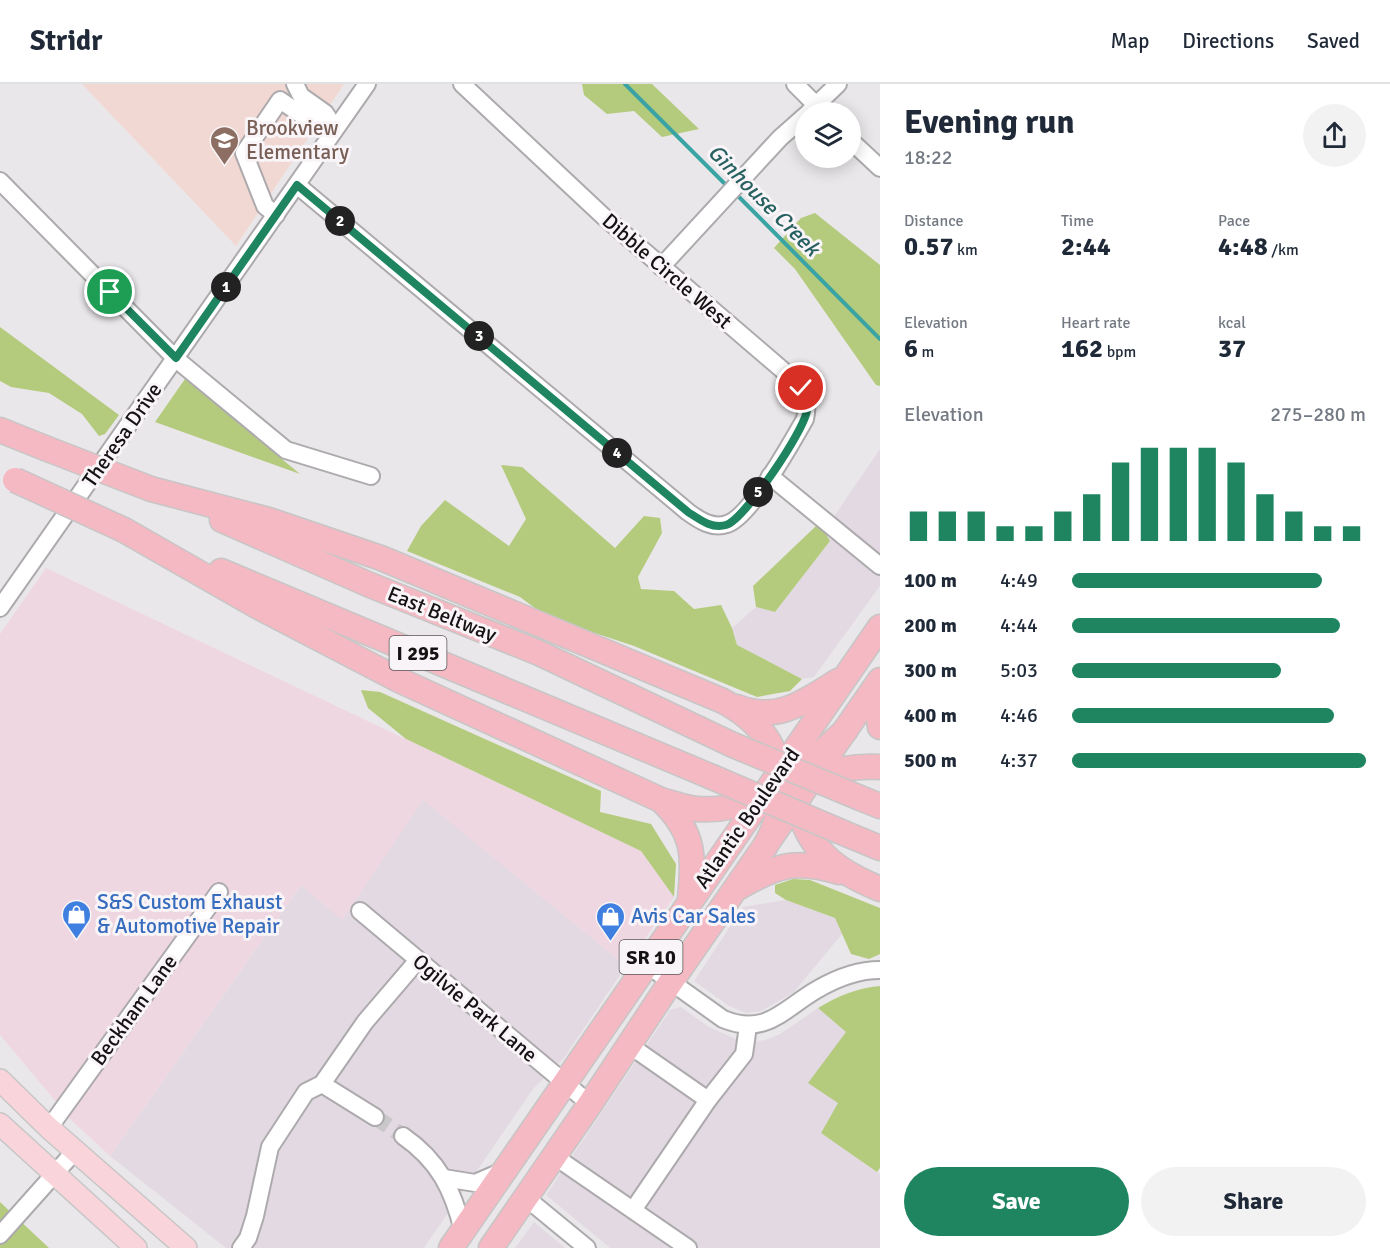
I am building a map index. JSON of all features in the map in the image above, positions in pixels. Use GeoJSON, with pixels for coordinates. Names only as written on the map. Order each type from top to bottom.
{"type":"FeatureCollection","features":[{"type":"Feature","properties":{"kind":"highway","name":"East Beltway"},"geometry":{"type":"LineString","coordinates":[[0,430],[151,489],[370,585],[539,653],[733,745],[870,802]]}},
{"type":"Feature","properties":{"kind":"highway","name":"I 295"},"geometry":{"type":"LineString","coordinates":[[8,477],[124,530],[880,848]]}},
{"type":"Feature","properties":{"kind":"highway"},"geometry":{"type":"LineString","coordinates":[[151,489],[269,520],[381,558],[758,714],[772,713],[802,703],[845,677]]}},
{"type":"Feature","properties":{"kind":"highway"},"geometry":{"type":"LineString","coordinates":[[124,530],[257,606],[399,680],[662,800],[698,809],[735,806],[828,772],[858,766],[880,768]]}},
{"type":"Feature","properties":{"kind":"highway","name":"Atlantic Boulevard"},"geometry":{"type":"LineString","coordinates":[[491,1248],[670,982],[765,846],[776,822],[806,733],[880,627]]}},
{"type":"Feature","properties":{"kind":"highway"},"geometry":{"type":"LineString","coordinates":[[880,681],[877,706],[880,727]]}},
{"type":"Feature","properties":{"kind":"highway","name":"Atlantic Boulevard"},"geometry":{"type":"LineString","coordinates":[[457,1240],[738,830],[845,731],[880,681]]}},
{"type":"Feature","properties":{"kind":"highway"},"geometry":{"type":"LineString","coordinates":[[723,701],[740,710],[769,742],[786,787],[817,848],[823,856],[848,875]]}},
{"type":"Feature","properties":{"kind":"highway"},"geometry":{"type":"LineString","coordinates":[[662,800],[676,817],[689,839],[693,857],[690,899]]}},
{"type":"Feature","properties":{"kind":"highway"},"geometry":{"type":"LineString","coordinates":[[734,890],[771,870],[801,864],[848,875],[880,889]]}},
{"type":"Feature","properties":{"kind":"main road"},"geometry":{"type":"LineString","coordinates":[[0,1080],[50,1128],[186,1248]]}},
{"type":"Feature","properties":{"kind":"main road"},"geometry":{"type":"LineString","coordinates":[[0,1124],[136,1248]]}},
{"type":"Feature","properties":{"kind":"street"},"geometry":{"type":"LineString","coordinates":[[295,84],[301,96],[326,113],[335,128]]}},
{"type":"Feature","properties":{"kind":"street","name":"Theresa Drive"},"geometry":{"type":"LineString","coordinates":[[0,608],[367,84]]}},
{"type":"Feature","properties":{"kind":"street","name":"Dibble Circle West"},"geometry":{"type":"LineString","coordinates":[[297,185],[648,479],[704,523],[725,525],[737,519],[770,476],[805,419],[807,409],[801,388],[603,216],[462,84]]}},
{"type":"Feature","properties":{"kind":"street"},"geometry":{"type":"LineString","coordinates":[[795,84],[808,102]]}},
{"type":"Feature","properties":{"kind":"street"},"geometry":{"type":"LineString","coordinates":[[822,102],[838,84]]}},
{"type":"Feature","properties":{"kind":"street"},"geometry":{"type":"LineString","coordinates":[[276,215],[264,206],[244,153],[280,100],[315,125],[335,128]]}},
{"type":"Feature","properties":{"kind":"street"},"geometry":{"type":"LineString","coordinates":[[661,267],[780,138],[795,126]]}},
{"type":"Feature","properties":{"kind":"street"},"geometry":{"type":"LineString","coordinates":[[861,150],[880,168]]}},
{"type":"Feature","properties":{"kind":"street"},"geometry":{"type":"LineString","coordinates":[[0,181],[176,358],[286,450],[371,476]]}},
{"type":"Feature","properties":{"kind":"street"},"geometry":{"type":"LineString","coordinates":[[770,476],[880,566]]}},
{"type":"Feature","properties":{"kind":"street","name":"Beckham Lane"},"geometry":{"type":"LineString","coordinates":[[50,1128],[219,892]]}},
{"type":"Feature","properties":{"kind":"street","name":"Ogilvie Park Lane"},"geometry":{"type":"LineString","coordinates":[[360,911],[590,1104]]}},
{"type":"Feature","properties":{"kind":"street"},"geometry":{"type":"LineString","coordinates":[[241,1248],[248,1238],[255,1216],[270,1147],[306,1092],[322,1084],[365,1022],[418,960]]}},
{"type":"Feature","properties":{"kind":"street"},"geometry":{"type":"LineString","coordinates":[[646,964],[723,1019],[737,1025],[748,1026],[770,1021],[818,989],[848,975],[880,970]]}},
{"type":"Feature","properties":{"kind":"street"},"geometry":{"type":"LineString","coordinates":[[633,1210],[708,1100],[744,1054],[748,1026]]}},
{"type":"Feature","properties":{"kind":"street"},"geometry":{"type":"LineString","coordinates":[[629,1045],[708,1100]]}},
{"type":"Feature","properties":{"kind":"street"},"geometry":{"type":"LineString","coordinates":[[322,1084],[375,1117]]}},
{"type":"Feature","properties":{"kind":"street"},"geometry":{"type":"LineString","coordinates":[[403,1136],[422,1149],[444,1178],[458,1209],[457,1240]]}},
{"type":"Feature","properties":{"kind":"street"},"geometry":{"type":"LineString","coordinates":[[1,1231],[75,1150]]}},
{"type":"Feature","properties":{"kind":"street"},"geometry":{"type":"LineString","coordinates":[[554,1156],[688,1248]]}},
{"type":"Feature","properties":{"kind":"street"},"geometry":{"type":"LineString","coordinates":[[444,1178],[475,1183],[506,1170]]}},
{"type":"Feature","properties":{"kind":"street"},"geometry":{"type":"LineString","coordinates":[[525,1197],[587,1248]]}},
{"type":"Feature","properties":{"kind":"shaded area","name":"Brookview Elementary"},"geometry":{"type":"Polygon","coordinates":[[[82,84],[344,84],[236,246],[82,84]]]}},
{"type":"Feature","properties":{"kind":"shaded area"},"geometry":{"type":"Polygon","coordinates":[[[880,449],[880,586],[814,677],[802,679],[737,645],[732,628],[756,607],[775,612],[830,541],[824,531],[880,449]]]}},
{"type":"Feature","properties":{"kind":"shaded area"},"geometry":{"type":"Polygon","coordinates":[[[46,568],[641,851],[674,897],[626,966],[423,800],[342,920],[301,885],[110,1156],[72,1121],[0,1035],[0,634],[46,568]]]}},
{"type":"Feature","properties":{"kind":"shaded area"},"geometry":{"type":"Polygon","coordinates":[[[423,799],[626,966],[564,1058],[533,1089],[424,1248],[226,1248],[110,1156],[302,884],[342,919],[423,799]]]}},
{"type":"Feature","properties":{"kind":"shaded area"},"geometry":{"type":"Polygon","coordinates":[[[786,900],[835,918],[842,934],[793,993],[761,1011],[746,1013],[729,1006],[694,981],[743,907],[786,900]]]}},
{"type":"Feature","properties":{"kind":"shaded area"},"geometry":{"type":"Polygon","coordinates":[[[681,1007],[709,1027],[736,1039],[755,1042],[780,1034],[818,1008],[846,1032],[838,1103],[821,1133],[880,1174],[880,1248],[610,1248],[546,1195],[670,1010],[681,1007]]]}},
{"type":"Feature","properties":{"kind":"shaded area"},"geometry":{"type":"Polygon","coordinates":[[[534,1222],[565,1248],[515,1248],[534,1222]]]}},
{"type":"Feature","properties":{"kind":"green space"},"geometry":{"type":"Polygon","coordinates":[[[582,84],[652,84],[699,129],[662,137],[634,111],[607,114],[584,95],[582,84]]]}},
{"type":"Feature","properties":{"kind":"green space"},"geometry":{"type":"Polygon","coordinates":[[[815,213],[880,265],[880,386],[876,385],[795,269],[774,248],[801,218],[815,213]]]}},
{"type":"Feature","properties":{"kind":"green space"},"geometry":{"type":"Polygon","coordinates":[[[0,327],[119,415],[105,434],[99,436],[82,414],[49,393],[11,387],[0,381],[0,327]]]}},
{"type":"Feature","properties":{"kind":"green space"},"geometry":{"type":"Polygon","coordinates":[[[185,379],[300,474],[155,422],[185,379]]]}},
{"type":"Feature","properties":{"kind":"green space"},"geometry":{"type":"Polygon","coordinates":[[[501,465],[522,467],[615,548],[644,516],[660,518],[662,533],[638,577],[641,589],[674,591],[694,609],[721,605],[737,645],[802,679],[790,691],[757,697],[634,646],[547,617],[520,597],[407,551],[421,526],[445,500],[509,546],[526,519],[501,465]]]}},
{"type":"Feature","properties":{"kind":"green space"},"geometry":{"type":"Polygon","coordinates":[[[816,526],[824,531],[830,541],[775,612],[756,607],[753,586],[816,526]]]}},
{"type":"Feature","properties":{"kind":"green space"},"geometry":{"type":"Polygon","coordinates":[[[361,690],[380,692],[601,791],[600,812],[651,824],[676,864],[674,897],[641,851],[406,739],[368,708],[361,690]]]}},
{"type":"Feature","properties":{"kind":"green space"},"geometry":{"type":"Polygon","coordinates":[[[793,879],[810,880],[880,908],[880,954],[869,959],[851,954],[835,918],[786,900],[775,893],[775,885],[793,879]]]}},
{"type":"Feature","properties":{"kind":"green space"},"geometry":{"type":"Polygon","coordinates":[[[880,986],[880,1168],[877,1172],[821,1133],[838,1103],[808,1083],[846,1032],[818,1008],[848,993],[880,986]]]}},
{"type":"Feature","properties":{"kind":"green space"},"geometry":{"type":"Polygon","coordinates":[[[0,1202],[49,1248],[0,1248],[0,1202]]]}},
{"type":"Feature","properties":{"kind":"waterway","name":"Ginhouse Creek"},"geometry":{"type":"LineString","coordinates":[[625,84],[728,187]]}},
{"type":"Feature","properties":{"kind":"waterway","name":"Ginhouse Creek"},"geometry":{"type":"LineString","coordinates":[[736,194],[880,339]]}},
{"type":"Feature","properties":{"kind":"tunnel"},"geometry":{"type":"LineString","coordinates":[[375,1117],[403,1136]]}},
{"type":"Feature","properties":{"kind":"place","name":"Brookview Elementary"},"geometry":{"type":"Point","coordinates":[225,166]}},
{"type":"Feature","properties":{"kind":"place","name":"S&S Custom Exhaust & Automotive Repair"},"geometry":{"type":"Point","coordinates":[76,940]}},
{"type":"Feature","properties":{"kind":"place","name":"Avis Car Sales"},"geometry":{"type":"Point","coordinates":[610,942]}},
{"type":"Feature","properties":{"kind":"route"},"geometry":{"type":"LineString","coordinates":[[110,292],[176,358],[297,185],[688,512],[704,523],[714,525],[725,525],[737,519],[770,476],[795,437],[805,419],[807,409],[806,398],[801,388]]}}]}
